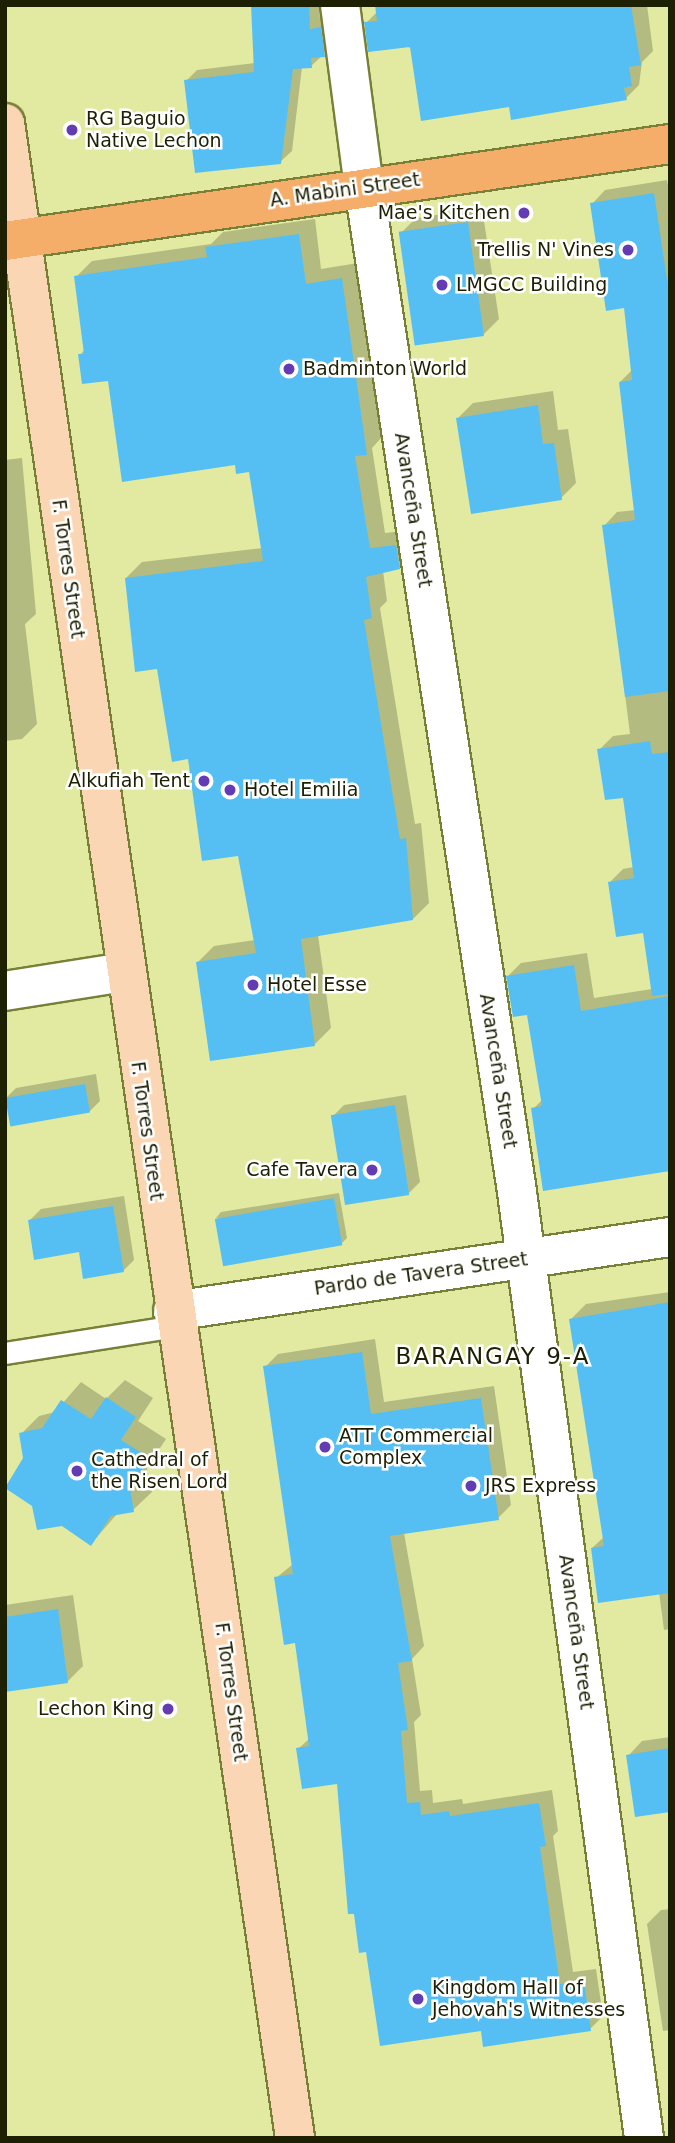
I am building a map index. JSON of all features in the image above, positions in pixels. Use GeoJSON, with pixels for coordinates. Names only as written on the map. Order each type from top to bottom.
{"type":"FeatureCollection","features":[{"type":"Feature","properties":{"kind":"main road","name":"F. Torres Street"},"geometry":{"type":"LineString","coordinates":[[5,123],[13,240],[125,972],[295,2138]]}},
{"type":"Feature","properties":{"kind":"main road","name":"A. Mabini Street"},"geometry":{"type":"LineString","coordinates":[[13,240],[670,144]]}},
{"type":"Feature","properties":{"kind":"street","name":"Avanceña Street"},"geometry":{"type":"LineString","coordinates":[[340,5],[364,187],[526,1259],[644,2138]]}},
{"type":"Feature","properties":{"kind":"street"},"geometry":{"type":"LineString","coordinates":[[5,991],[125,972]]}},
{"type":"Feature","properties":{"kind":"street","name":"Pardo de Tavera Street"},"geometry":{"type":"LineString","coordinates":[[175,1319],[670,1237]]}},
{"type":"Feature","properties":{"kind":"lane"},"geometry":{"type":"LineString","coordinates":[[5,1353],[175,1319]]}},
{"type":"Feature","properties":{"kind":"building"},"geometry":{"type":"Polygon","coordinates":[[[251,5],[309,5],[310,29],[321,27],[325,57],[311,58],[312,68],[293,69],[281,164],[195,173],[184,80],[254,72],[251,5]]]}},
{"type":"Feature","properties":{"kind":"building"},"geometry":{"type":"Polygon","coordinates":[[[375,5],[631,5],[641,65],[629,67],[632,86],[624,88],[627,100],[511,120],[509,107],[421,121],[410,47],[368,52],[364,22],[377,21],[375,5]]]}},
{"type":"Feature","properties":{"kind":"building"},"geometry":{"type":"Polygon","coordinates":[[[654,193],[670,299],[670,691],[625,697],[602,525],[635,520],[619,382],[632,380],[624,308],[606,311],[590,203],[654,193]]]}},
{"type":"Feature","properties":{"kind":"building","name":"LMGCC Building"},"geometry":{"type":"Polygon","coordinates":[[[468,222],[484,336],[415,346],[399,232],[468,222]]]}},
{"type":"Feature","properties":{"kind":"building"},"geometry":{"type":"Polygon","coordinates":[[[299,234],[306,284],[342,278],[367,455],[355,456],[370,548],[396,545],[400,569],[366,577],[372,618],[364,620],[400,839],[406,838],[413,920],[301,939],[315,1046],[210,1061],[196,962],[256,953],[238,856],[202,861],[188,759],[172,762],[157,669],[135,672],[125,578],[263,561],[249,472],[236,474],[235,465],[122,482],[108,381],[82,384],[78,354],[84,354],[74,276],[207,257],[205,247],[299,234]]]}},
{"type":"Feature","properties":{"kind":"building"},"geometry":{"type":"Polygon","coordinates":[[[538,405],[543,444],[554,443],[562,500],[471,514],[456,418],[538,405]]]}},
{"type":"Feature","properties":{"kind":"building"},"geometry":{"type":"Polygon","coordinates":[[[650,741],[652,754],[670,752],[670,994],[652,996],[643,933],[616,937],[608,882],[634,878],[623,798],[605,800],[597,749],[650,741]]]}},
{"type":"Feature","properties":{"kind":"building"},"geometry":{"type":"Polygon","coordinates":[[[574,965],[581,1011],[670,996],[670,1171],[543,1191],[531,1108],[542,1106],[527,1015],[513,1017],[506,976],[574,965]]]}},
{"type":"Feature","properties":{"kind":"building"},"geometry":{"type":"Polygon","coordinates":[[[85,1084],[90,1113],[10,1127],[5,1098],[85,1084]]]}},
{"type":"Feature","properties":{"kind":"building","name":"Cafe Tavera"},"geometry":{"type":"Polygon","coordinates":[[[395,1105],[409,1195],[345,1205],[331,1115],[395,1105]]]}},
{"type":"Feature","properties":{"kind":"building"},"geometry":{"type":"Polygon","coordinates":[[[334,1198],[342,1245],[223,1266],[215,1219],[334,1198]]]}},
{"type":"Feature","properties":{"kind":"building"},"geometry":{"type":"Polygon","coordinates":[[[113,1206],[124,1272],[83,1279],[79,1252],[34,1260],[28,1220],[113,1206]]]}},
{"type":"Feature","properties":{"kind":"building"},"geometry":{"type":"Polygon","coordinates":[[[670,1302],[670,1593],[598,1603],[591,1548],[604,1546],[569,1319],[670,1302]]]}},
{"type":"Feature","properties":{"kind":"building"},"geometry":{"type":"Polygon","coordinates":[[[362,1352],[371,1414],[481,1398],[499,1520],[390,1536],[412,1661],[398,1663],[408,1730],[401,1731],[407,1803],[420,1802],[421,1815],[449,1811],[450,1816],[539,1803],[546,1846],[540,1847],[560,1984],[584,1981],[591,2031],[483,2047],[481,2031],[380,2046],[366,1952],[359,1953],[354,1914],[348,1914],[337,1784],[302,1789],[296,1748],[309,1746],[295,1643],[284,1645],[274,1577],[293,1574],[263,1366],[362,1352]]]}},
{"type":"Feature","properties":{"kind":"building","name":"Cathedral of the Risen Lord"},"geometry":{"type":"Polygon","coordinates":[[[106,1397],[136,1417],[121,1440],[150,1458],[130,1488],[134,1512],[111,1516],[91,1546],[62,1526],[37,1530],[32,1506],[5,1488],[23,1458],[19,1433],[42,1428],[61,1400],[91,1419],[106,1397]]]}},
{"type":"Feature","properties":{"kind":"building"},"geometry":{"type":"Polygon","coordinates":[[[58,1609],[68,1683],[5,1692],[5,1617],[58,1609]]]}},
{"type":"Feature","properties":{"kind":"building"},"geometry":{"type":"Polygon","coordinates":[[[670,1748],[670,1812],[635,1817],[626,1755],[670,1748]]]}},
{"type":"Feature","properties":{"kind":"place","name":"RG Baguio Native Lechon"},"geometry":{"type":"Point","coordinates":[72,130]}},
{"type":"Feature","properties":{"kind":"place","name":"Mae's Kitchen"},"geometry":{"type":"Point","coordinates":[524,213]}},
{"type":"Feature","properties":{"kind":"place","name":"Trellis N' Vines"},"geometry":{"type":"Point","coordinates":[628,250]}},
{"type":"Feature","properties":{"kind":"place","name":"LMGCC Building"},"geometry":{"type":"Point","coordinates":[442,285]}},
{"type":"Feature","properties":{"kind":"place","name":"Badminton World"},"geometry":{"type":"Point","coordinates":[289,369]}},
{"type":"Feature","properties":{"kind":"place","name":"Alkufiah Tent"},"geometry":{"type":"Point","coordinates":[204,781]}},
{"type":"Feature","properties":{"kind":"place","name":"Hotel Emilia"},"geometry":{"type":"Point","coordinates":[230,790]}},
{"type":"Feature","properties":{"kind":"place","name":"Hotel Esse"},"geometry":{"type":"Point","coordinates":[253,985]}},
{"type":"Feature","properties":{"kind":"place","name":"Cafe Tavera"},"geometry":{"type":"Point","coordinates":[372,1170]}},
{"type":"Feature","properties":{"kind":"place","name":"ATT Commercial Complex"},"geometry":{"type":"Point","coordinates":[325,1447]}},
{"type":"Feature","properties":{"kind":"place","name":"Cathedral of the Risen Lord"},"geometry":{"type":"Point","coordinates":[77,1471]}},
{"type":"Feature","properties":{"kind":"place","name":"JRS Express"},"geometry":{"type":"Point","coordinates":[471,1486]}},
{"type":"Feature","properties":{"kind":"place","name":"Lechon King"},"geometry":{"type":"Point","coordinates":[168,1709]}},
{"type":"Feature","properties":{"kind":"place","name":"Kingdom Hall of Jehovah's Witnesses"},"geometry":{"type":"Point","coordinates":[418,1999]}},
{"type":"Feature","properties":{"kind":"district","name":"BARANGAY 9-A"},"geometry":{"type":"Point","coordinates":[493,1356]}}]}
